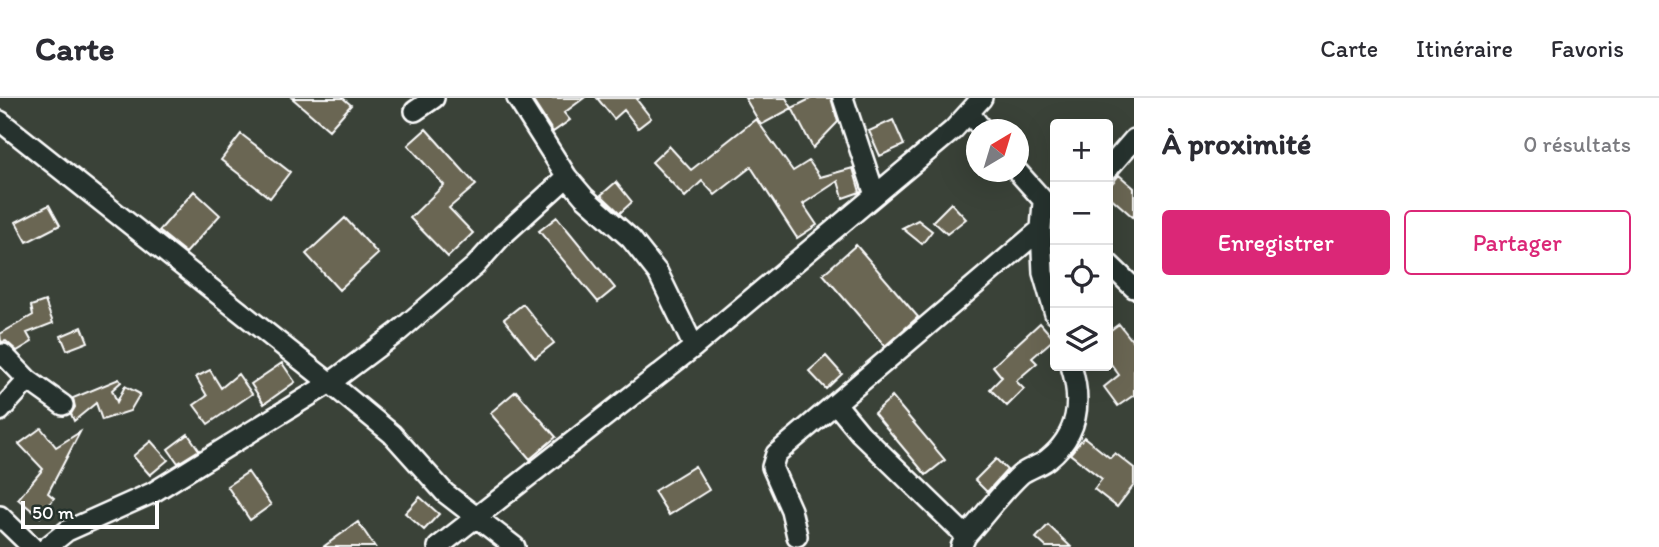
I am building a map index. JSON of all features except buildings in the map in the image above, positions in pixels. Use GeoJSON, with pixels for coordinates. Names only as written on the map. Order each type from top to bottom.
{"type":"FeatureCollection","features":[{"type":"Feature","properties":{"kind":"street"},"geometry":{"type":"LineString","coordinates":[[415,111],[434,98]]}},
{"type":"Feature","properties":{"kind":"street"},"geometry":{"type":"LineString","coordinates":[[517,98],[567,177],[584,197],[631,239],[658,273],[694,347]]}},
{"type":"Feature","properties":{"kind":"street"},"geometry":{"type":"LineString","coordinates":[[843,98],[875,195]]}},
{"type":"Feature","properties":{"kind":"street"},"geometry":{"type":"LineString","coordinates":[[439,547],[694,347],[875,195],[978,102]]}},
{"type":"Feature","properties":{"kind":"street"},"geometry":{"type":"LineString","coordinates":[[0,121],[330,383],[392,435],[445,493],[515,547]]}},
{"type":"Feature","properties":{"kind":"street"},"geometry":{"type":"LineString","coordinates":[[1113,163],[1134,139]]}},
{"type":"Feature","properties":{"kind":"street"},"geometry":{"type":"LineString","coordinates":[[47,547],[66,531],[152,493],[330,383],[457,281],[567,177]]}},
{"type":"Feature","properties":{"kind":"street"},"geometry":{"type":"LineString","coordinates":[[1027,182],[1049,208],[1041,229],[1043,273],[1053,308]]}},
{"type":"Feature","properties":{"kind":"street"},"geometry":{"type":"LineString","coordinates":[[797,543],[791,510],[772,467],[776,454],[1041,229]]}},
{"type":"Feature","properties":{"kind":"street"},"geometry":{"type":"LineString","coordinates":[[1113,268],[1134,288]]}},
{"type":"Feature","properties":{"kind":"street"},"geometry":{"type":"LineString","coordinates":[[3,354],[28,380],[63,405]]}},
{"type":"Feature","properties":{"kind":"street"},"geometry":{"type":"LineString","coordinates":[[836,404],[963,542],[1008,486],[1024,472],[1046,460],[1065,443],[1079,402],[1072,371]]}},
{"type":"Feature","properties":{"kind":"street"},"geometry":{"type":"LineString","coordinates":[[0,411],[28,380]]}},
{"type":"Feature","properties":{"kind":"street"},"geometry":{"type":"LineString","coordinates":[[0,516],[32,547]]}}]}
